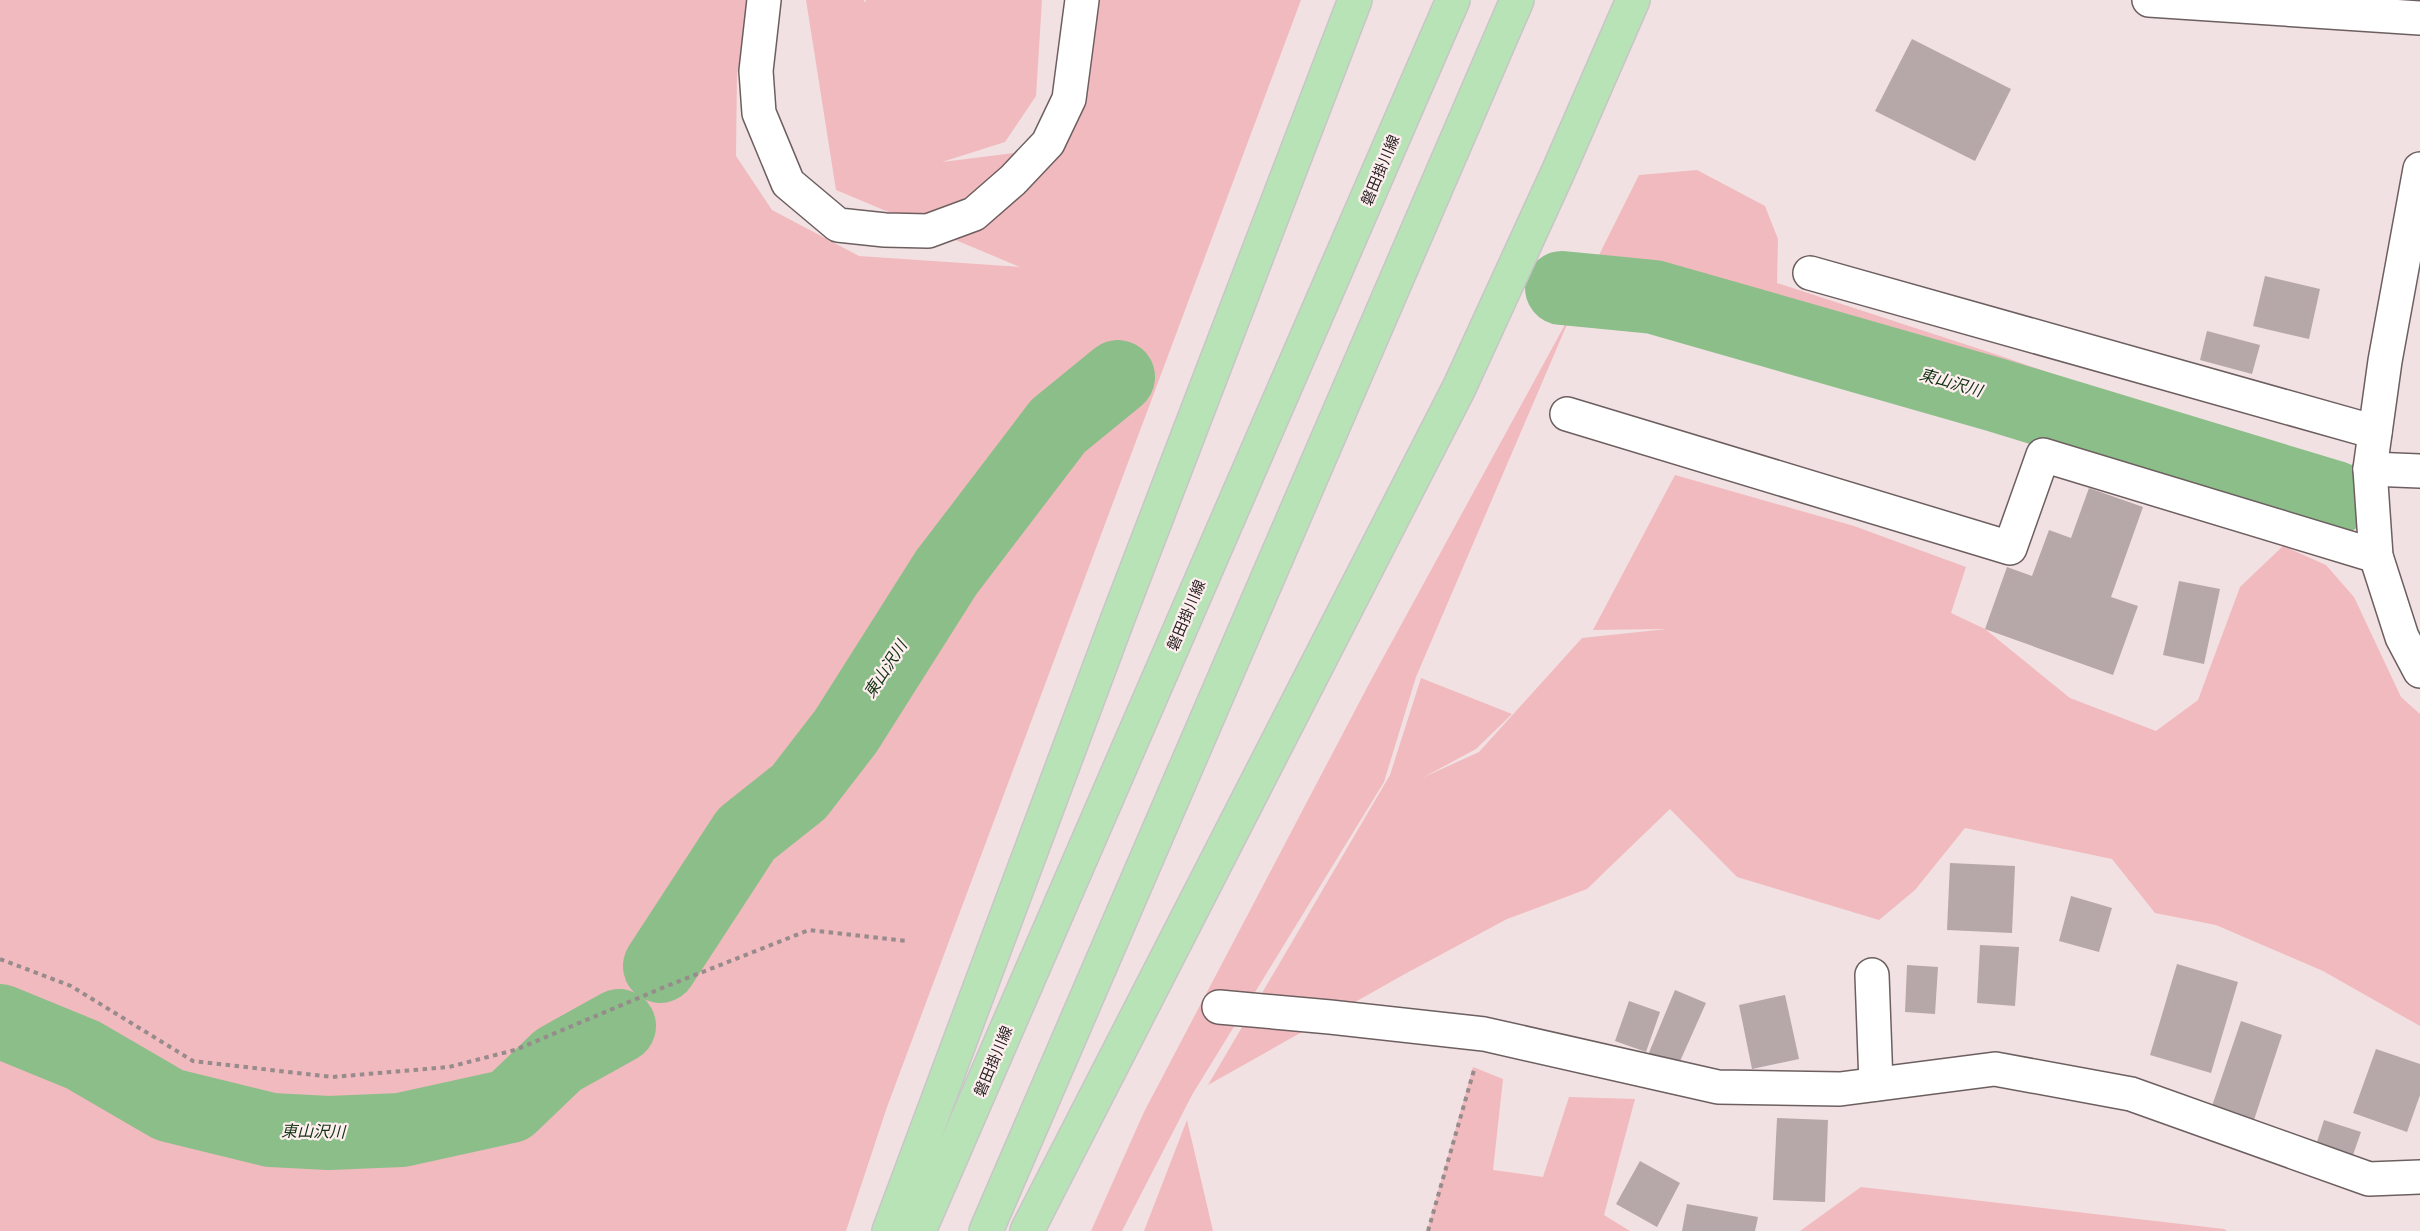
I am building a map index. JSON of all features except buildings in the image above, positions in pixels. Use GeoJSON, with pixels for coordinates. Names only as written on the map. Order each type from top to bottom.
{"type":"FeatureCollection","features":[{"type":"Feature","properties":{"kind":"main road"},"geometry":{"type":"LineString","coordinates":[[889,1231],[1122,607],[1355,0]]}},
{"type":"Feature","properties":{"kind":"main road","name":"磐田掛川線"},"geometry":{"type":"LineString","coordinates":[[919,1231],[1453,0]]}},
{"type":"Feature","properties":{"kind":"main road"},"geometry":{"type":"LineString","coordinates":[[986,1231],[1517,0]]}},
{"type":"Feature","properties":{"kind":"main road"},"geometry":{"type":"LineString","coordinates":[[1027,1231],[1459,388],[1558,172],[1633,0]]}},
{"type":"Feature","properties":{"kind":"street"},"geometry":{"type":"LineString","coordinates":[[764,0],[756,71],[759,113],[788,183],[838,225],[885,230],[928,231],[974,214],[1013,180],[1048,143],[1069,99],[1082,0]]}},
{"type":"Feature","properties":{"kind":"street"},"geometry":{"type":"LineString","coordinates":[[2149,0],[2420,18]]}},
{"type":"Feature","properties":{"kind":"street"},"geometry":{"type":"LineString","coordinates":[[2420,169],[2385,361],[2370,469],[2376,556],[2402,637],[2420,671]]}},
{"type":"Feature","properties":{"kind":"street"},"geometry":{"type":"LineString","coordinates":[[1810,273],[2375,432]]}},
{"type":"Feature","properties":{"kind":"street"},"geometry":{"type":"LineString","coordinates":[[1567,414],[2010,548],[2043,455],[2376,556]]}},
{"type":"Feature","properties":{"kind":"street"},"geometry":{"type":"LineString","coordinates":[[2370,469],[2420,471]]}},
{"type":"Feature","properties":{"kind":"street"},"geometry":{"type":"LineString","coordinates":[[1872,975],[1876,1084]]}},
{"type":"Feature","properties":{"kind":"street"},"geometry":{"type":"LineString","coordinates":[[1219,1007],[1484,1034],[1718,1087],[1840,1089],[1995,1069],[2131,1094],[2369,1179],[2420,1177]]}},
{"type":"Feature","properties":{"kind":"path"},"geometry":{"type":"LineString","coordinates":[[0,959],[71,986],[193,1061],[332,1077],[449,1067],[515,1050],[667,986],[809,930],[907,942]]}},
{"type":"Feature","properties":{"kind":"path"},"geometry":{"type":"LineString","coordinates":[[1428,1231],[1484,1034]]}},
{"type":"Feature","properties":{"kind":"shaded area"},"geometry":{"type":"Polygon","coordinates":[[[0,0],[750,0],[737,75],[736,156],[772,210],[859,256],[1020,267],[836,190],[806,0],[864,0],[865,3],[866,0],[1042,0],[1036,96],[1005,142],[942,162],[1062,147],[1089,0],[1301,0],[887,1107],[846,1231],[0,1231],[0,0]],[[1093,388],[943,560],[885,647],[1093,388]],[[764,799],[718,849],[720,859],[764,799]]]}},
{"type":"Feature","properties":{"kind":"shaded area"},"geometry":{"type":"Polygon","coordinates":[[[1697,170],[1765,206],[1778,239],[1777,283],[1998,355],[2336,472],[2339,532],[1832,363],[1614,303],[1592,269],[1639,175],[1697,170]]]}},
{"type":"Feature","properties":{"kind":"shaded area"},"geometry":{"type":"Polygon","coordinates":[[[1574,308],[1416,677],[1384,782],[1192,1095],[1122,1231],[1091,1231],[1144,1112],[1371,680],[1574,308]]]}},
{"type":"Feature","properties":{"kind":"shaded area"},"geometry":{"type":"Polygon","coordinates":[[[1675,475],[1854,526],[1966,567],[1951,613],[1985,629],[2070,698],[2156,731],[2198,700],[2240,587],[2283,546],[2326,565],[2354,597],[2401,697],[2420,714],[2420,1026],[2323,971],[2216,925],[2155,913],[2112,859],[1965,828],[1915,890],[1879,920],[1737,877],[1670,809],[1587,889],[1507,919],[1208,1085],[1390,775],[1421,678],[1512,714],[1476,749],[1424,777],[1479,752],[1582,638],[1667,629],[1593,630],[1675,475]]]}},
{"type":"Feature","properties":{"kind":"shaded area"},"geometry":{"type":"Polygon","coordinates":[[[1473,1067],[1503,1079],[1493,1170],[1543,1177],[1569,1097],[1635,1099],[1604,1215],[1630,1231],[1427,1231],[1473,1067]]]}},
{"type":"Feature","properties":{"kind":"shaded area"},"geometry":{"type":"Polygon","coordinates":[[[1187,1120],[1213,1231],[1144,1231],[1187,1120]]]}},
{"type":"Feature","properties":{"kind":"shaded area"},"geometry":{"type":"Polygon","coordinates":[[[1861,1187],[2224,1229],[2227,1231],[1800,1231],[1861,1187]]]}},
{"type":"Feature","properties":{"kind":"waterway","name":"東山沢川"},"geometry":{"type":"LineString","coordinates":[[1562,288],[1654,297],[1996,395],[2335,498]]}},
{"type":"Feature","properties":{"kind":"waterway","name":"東山沢川"},"geometry":{"type":"LineString","coordinates":[[660,966],[746,834],[799,792],[846,731],[946,573],[1058,426],[1118,377]]}},
{"type":"Feature","properties":{"kind":"waterway","name":"東山沢川"},"geometry":{"type":"LineString","coordinates":[[0,1021],[83,1055],[169,1105],[271,1130],[329,1133],[401,1130],[510,1106],[558,1060],[619,1026]]}}]}
